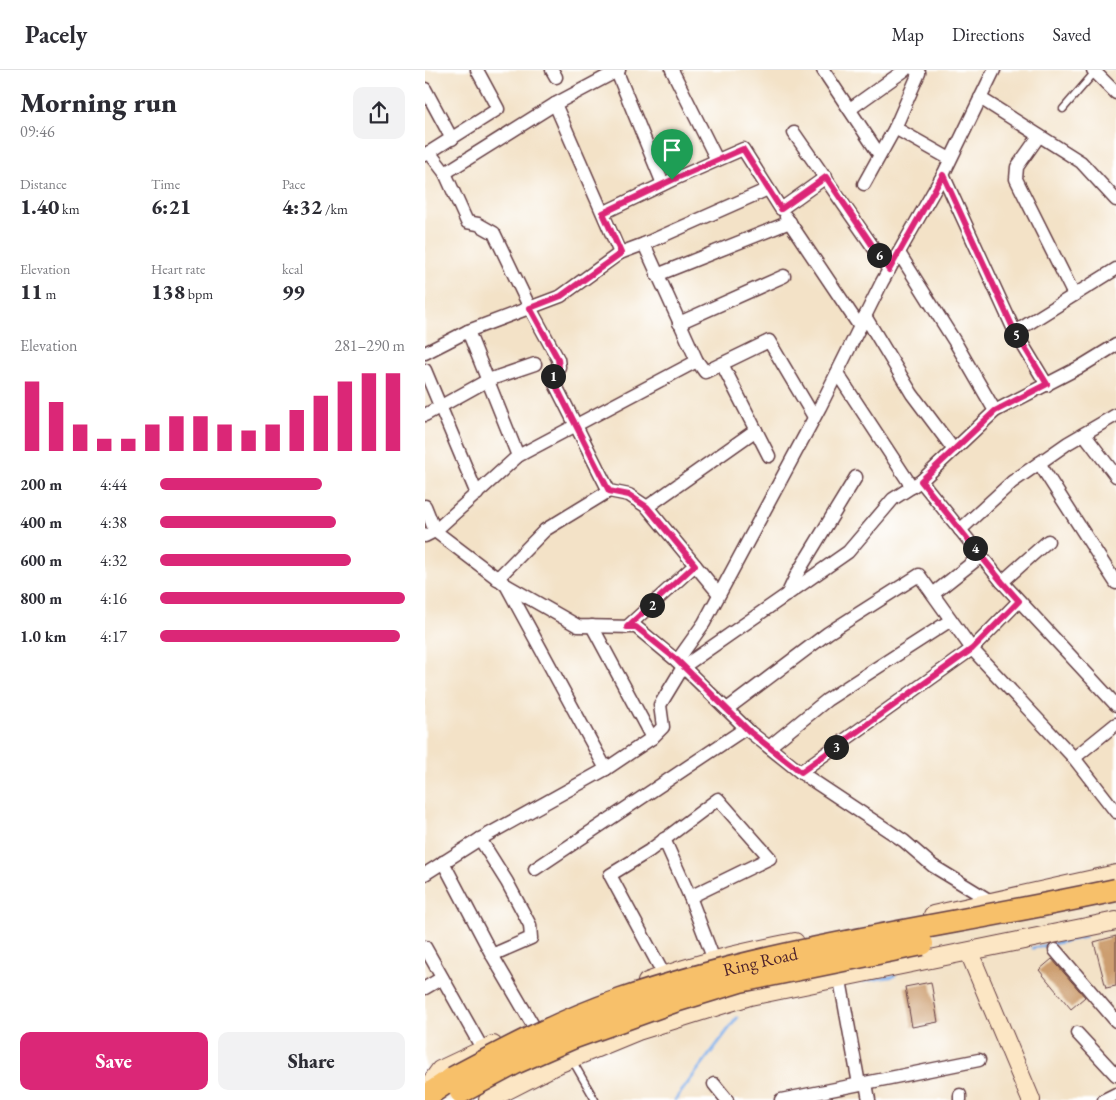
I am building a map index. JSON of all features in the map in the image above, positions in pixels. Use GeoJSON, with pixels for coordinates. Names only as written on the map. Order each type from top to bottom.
{"type":"FeatureCollection","features":[{"type":"Feature","properties":{"kind":"highway","name":"Ring Road"},"geometry":{"type":"LineString","coordinates":[[427,1086],[453,1078],[571,1018],[672,984],[751,962],[1116,890]]}},
{"type":"Feature","properties":{"kind":"highway","name":"Ring Road"},"geometry":{"type":"LineString","coordinates":[[450,1100],[461,1092],[517,1062],[572,1038],[675,1001],[731,984],[1116,904]]}},
{"type":"Feature","properties":{"kind":"street"},"geometry":{"type":"LineString","coordinates":[[477,70],[498,109],[427,153],[445,174],[467,222],[478,224],[494,232],[530,308],[558,359],[559,367],[553,374],[555,384],[609,491]]}},
{"type":"Feature","properties":{"kind":"street"},"geometry":{"type":"LineString","coordinates":[[672,70],[717,160]]}},
{"type":"Feature","properties":{"kind":"street"},"geometry":{"type":"LineString","coordinates":[[823,70],[879,154]]}},
{"type":"Feature","properties":{"kind":"street"},"geometry":{"type":"LineString","coordinates":[[849,109],[905,70]]}},
{"type":"Feature","properties":{"kind":"street"},"geometry":{"type":"LineString","coordinates":[[864,184],[895,128],[919,73],[915,70]]}},
{"type":"Feature","properties":{"kind":"street"},"geometry":{"type":"LineString","coordinates":[[425,874],[480,839],[606,769],[652,738],[663,727],[660,705],[680,664],[704,623],[814,417],[889,270],[943,175],[994,70]]}},
{"type":"Feature","properties":{"kind":"street"},"geometry":{"type":"LineString","coordinates":[[445,174],[555,104],[618,71],[663,184]]}},
{"type":"Feature","properties":{"kind":"street"},"geometry":{"type":"LineString","coordinates":[[1095,71],[1116,93]]}},
{"type":"Feature","properties":{"kind":"street"},"geometry":{"type":"LineString","coordinates":[[425,89],[452,139]]}},
{"type":"Feature","properties":{"kind":"street"},"geometry":{"type":"LineString","coordinates":[[980,98],[1081,162],[1116,200]]}},
{"type":"Feature","properties":{"kind":"street"},"geometry":{"type":"LineString","coordinates":[[555,104],[621,253]]}},
{"type":"Feature","properties":{"kind":"street"},"geometry":{"type":"LineString","coordinates":[[895,128],[950,159]]}},
{"type":"Feature","properties":{"kind":"street"},"geometry":{"type":"LineString","coordinates":[[794,133],[889,270]]}},
{"type":"Feature","properties":{"kind":"street"},"geometry":{"type":"LineString","coordinates":[[1039,136],[1017,167],[1016,180],[1074,295]]}},
{"type":"Feature","properties":{"kind":"street"},"geometry":{"type":"LineString","coordinates":[[603,213],[743,149],[790,222],[954,450]]}},
{"type":"Feature","properties":{"kind":"street"},"geometry":{"type":"LineString","coordinates":[[943,175],[1015,332],[1047,384]]}},
{"type":"Feature","properties":{"kind":"street"},"geometry":{"type":"LineString","coordinates":[[781,209],[826,177]]}},
{"type":"Feature","properties":{"kind":"street"},"geometry":{"type":"LineString","coordinates":[[425,352],[468,331],[561,296],[621,253],[768,189]]}},
{"type":"Feature","properties":{"kind":"street"},"geometry":{"type":"LineString","coordinates":[[657,275],[790,222]]}},
{"type":"Feature","properties":{"kind":"street"},"geometry":{"type":"LineString","coordinates":[[643,244],[697,361],[705,372],[769,342],[814,417]]}},
{"type":"Feature","properties":{"kind":"street"},"geometry":{"type":"LineString","coordinates":[[899,253],[955,342],[995,411]]}},
{"type":"Feature","properties":{"kind":"street"},"geometry":{"type":"LineString","coordinates":[[1015,332],[1116,269]]}},
{"type":"Feature","properties":{"kind":"street"},"geometry":{"type":"LineString","coordinates":[[679,323],[784,276]]}},
{"type":"Feature","properties":{"kind":"street"},"geometry":{"type":"LineString","coordinates":[[468,331],[518,456]]}},
{"type":"Feature","properties":{"kind":"street"},"geometry":{"type":"LineString","coordinates":[[680,664],[787,595],[847,552],[893,499],[917,484],[995,411],[1080,368],[1116,345]]}},
{"type":"Feature","properties":{"kind":"street"},"geometry":{"type":"LineString","coordinates":[[430,533],[477,494],[518,456],[697,361]]}},
{"type":"Feature","properties":{"kind":"street"},"geometry":{"type":"LineString","coordinates":[[425,415],[488,380],[535,364]]}},
{"type":"Feature","properties":{"kind":"street"},"geometry":{"type":"LineString","coordinates":[[722,364],[769,456]]}},
{"type":"Feature","properties":{"kind":"street"},"geometry":{"type":"LineString","coordinates":[[425,370],[477,494]]}},
{"type":"Feature","properties":{"kind":"street"},"geometry":{"type":"LineString","coordinates":[[837,373],[917,484],[960,530],[1019,601],[1116,706]]}},
{"type":"Feature","properties":{"kind":"street"},"geometry":{"type":"LineString","coordinates":[[960,530],[1012,482],[1116,415]]}},
{"type":"Feature","properties":{"kind":"street"},"geometry":{"type":"LineString","coordinates":[[647,507],[756,430]]}},
{"type":"Feature","properties":{"kind":"street"},"geometry":{"type":"LineString","coordinates":[[1084,434],[1116,476]]}},
{"type":"Feature","properties":{"kind":"street"},"geometry":{"type":"LineString","coordinates":[[1039,463],[1116,583]]}},
{"type":"Feature","properties":{"kind":"street"},"geometry":{"type":"LineString","coordinates":[[787,595],[797,574],[856,477]]}},
{"type":"Feature","properties":{"kind":"street"},"geometry":{"type":"LineString","coordinates":[[501,582],[545,530],[609,491],[629,495],[647,507],[719,594]]}},
{"type":"Feature","properties":{"kind":"street"},"geometry":{"type":"LineString","coordinates":[[425,506],[430,533],[501,582],[578,626],[636,627],[680,664],[746,728],[801,772],[904,841],[933,866],[993,902]]}},
{"type":"Feature","properties":{"kind":"street"},"geometry":{"type":"LineString","coordinates":[[1002,582],[1048,541]]}},
{"type":"Feature","properties":{"kind":"street"},"geometry":{"type":"LineString","coordinates":[[933,594],[981,556]]}},
{"type":"Feature","properties":{"kind":"street"},"geometry":{"type":"LineString","coordinates":[[627,627],[695,565]]}},
{"type":"Feature","properties":{"kind":"street"},"geometry":{"type":"LineString","coordinates":[[727,710],[828,633],[919,575],[972,649],[1074,758],[1116,812]]}},
{"type":"Feature","properties":{"kind":"street"},"geometry":{"type":"LineString","coordinates":[[501,582],[606,769]]}},
{"type":"Feature","properties":{"kind":"street"},"geometry":{"type":"LineString","coordinates":[[801,772],[972,649],[1019,601]]}},
{"type":"Feature","properties":{"kind":"street"},"geometry":{"type":"LineString","coordinates":[[769,747],[827,700],[951,620]]}},
{"type":"Feature","properties":{"kind":"street"},"geometry":{"type":"LineString","coordinates":[[592,626],[652,738]]}},
{"type":"Feature","properties":{"kind":"street"},"geometry":{"type":"LineString","coordinates":[[1074,758],[1116,724]]}},
{"type":"Feature","properties":{"kind":"street"},"geometry":{"type":"LineString","coordinates":[[535,868],[746,728]]}},
{"type":"Feature","properties":{"kind":"street"},"geometry":{"type":"LineString","coordinates":[[665,975],[610,875],[664,839],[718,799],[770,858],[689,897]]}},
{"type":"Feature","properties":{"kind":"street"},"geometry":{"type":"LineString","coordinates":[[480,839],[507,882],[530,925],[531,938],[492,955]]}},
{"type":"Feature","properties":{"kind":"street"},"geometry":{"type":"LineString","coordinates":[[664,839],[715,960]]}},
{"type":"Feature","properties":{"kind":"street"},"geometry":{"type":"LineString","coordinates":[[443,862],[492,955],[534,1027]]}},
{"type":"Feature","properties":{"kind":"street"},"geometry":{"type":"LineString","coordinates":[[427,1086],[440,1070],[534,1027],[665,975],[744,952],[993,902],[1116,874]]}},
{"type":"Feature","properties":{"kind":"street"},"geometry":{"type":"LineString","coordinates":[[487,1100],[571,1058],[638,1031],[749,996],[839,977],[973,961],[1052,943],[1116,921]]}},
{"type":"Feature","properties":{"kind":"street"},"geometry":{"type":"LineString","coordinates":[[832,935],[862,1084],[869,1100]]}},
{"type":"Feature","properties":{"kind":"street"},"geometry":{"type":"LineString","coordinates":[[1052,943],[1116,1021]]}},
{"type":"Feature","properties":{"kind":"street"},"geometry":{"type":"LineString","coordinates":[[425,947],[483,1050]]}},
{"type":"Feature","properties":{"kind":"street"},"geometry":{"type":"LineString","coordinates":[[973,961],[1031,1100]]}},
{"type":"Feature","properties":{"kind":"street"},"geometry":{"type":"LineString","coordinates":[[425,988],[442,978]]}},
{"type":"Feature","properties":{"kind":"street"},"geometry":{"type":"LineString","coordinates":[[1077,1032],[1116,1075]]}},
{"type":"Feature","properties":{"kind":"street"},"geometry":{"type":"LineString","coordinates":[[781,1100],[803,1098],[979,1060]]}},
{"type":"Feature","properties":{"kind":"street"},"geometry":{"type":"LineString","coordinates":[[714,1084],[727,1100]]}},
{"type":"Feature","properties":{"kind":"lane"},"geometry":{"type":"LineString","coordinates":[[1063,109],[1095,71]]}},
{"type":"Feature","properties":{"kind":"lane"},"geometry":{"type":"LineString","coordinates":[[571,1058],[595,1100]]}},
{"type":"Feature","properties":{"kind":"building"},"geometry":{"type":"Polygon","coordinates":[[[1116,936],[1116,986],[1106,988],[1094,942],[1116,936]]]}},
{"type":"Feature","properties":{"kind":"building"},"geometry":{"type":"Polygon","coordinates":[[[1052,959],[1085,997],[1071,1009],[1039,970],[1052,959]]]}},
{"type":"Feature","properties":{"kind":"building"},"geometry":{"type":"Polygon","coordinates":[[[931,982],[938,1022],[912,1027],[905,987],[931,982]]]}},
{"type":"Feature","properties":{"kind":"waterway"},"geometry":{"type":"LineString","coordinates":[[1033,948],[1085,937]]}},
{"type":"Feature","properties":{"kind":"waterway"},"geometry":{"type":"LineString","coordinates":[[864,981],[895,976]]}},
{"type":"Feature","properties":{"kind":"waterway"},"geometry":{"type":"LineString","coordinates":[[675,1100],[737,1018]]}},
{"type":"Feature","properties":{"kind":"route"},"geometry":{"type":"LineString","coordinates":[[743,149],[781,209],[826,177],[889,270],[943,175],[1015,332],[1047,384],[995,411],[921,481],[1019,601],[972,649],[801,772],[750,732],[677,660],[636,627],[627,627],[695,565],[647,507],[629,495],[609,491],[555,384],[553,374],[559,367],[558,359],[530,308],[561,296],[621,253],[603,213],[672,180],[743,149]]}}]}
